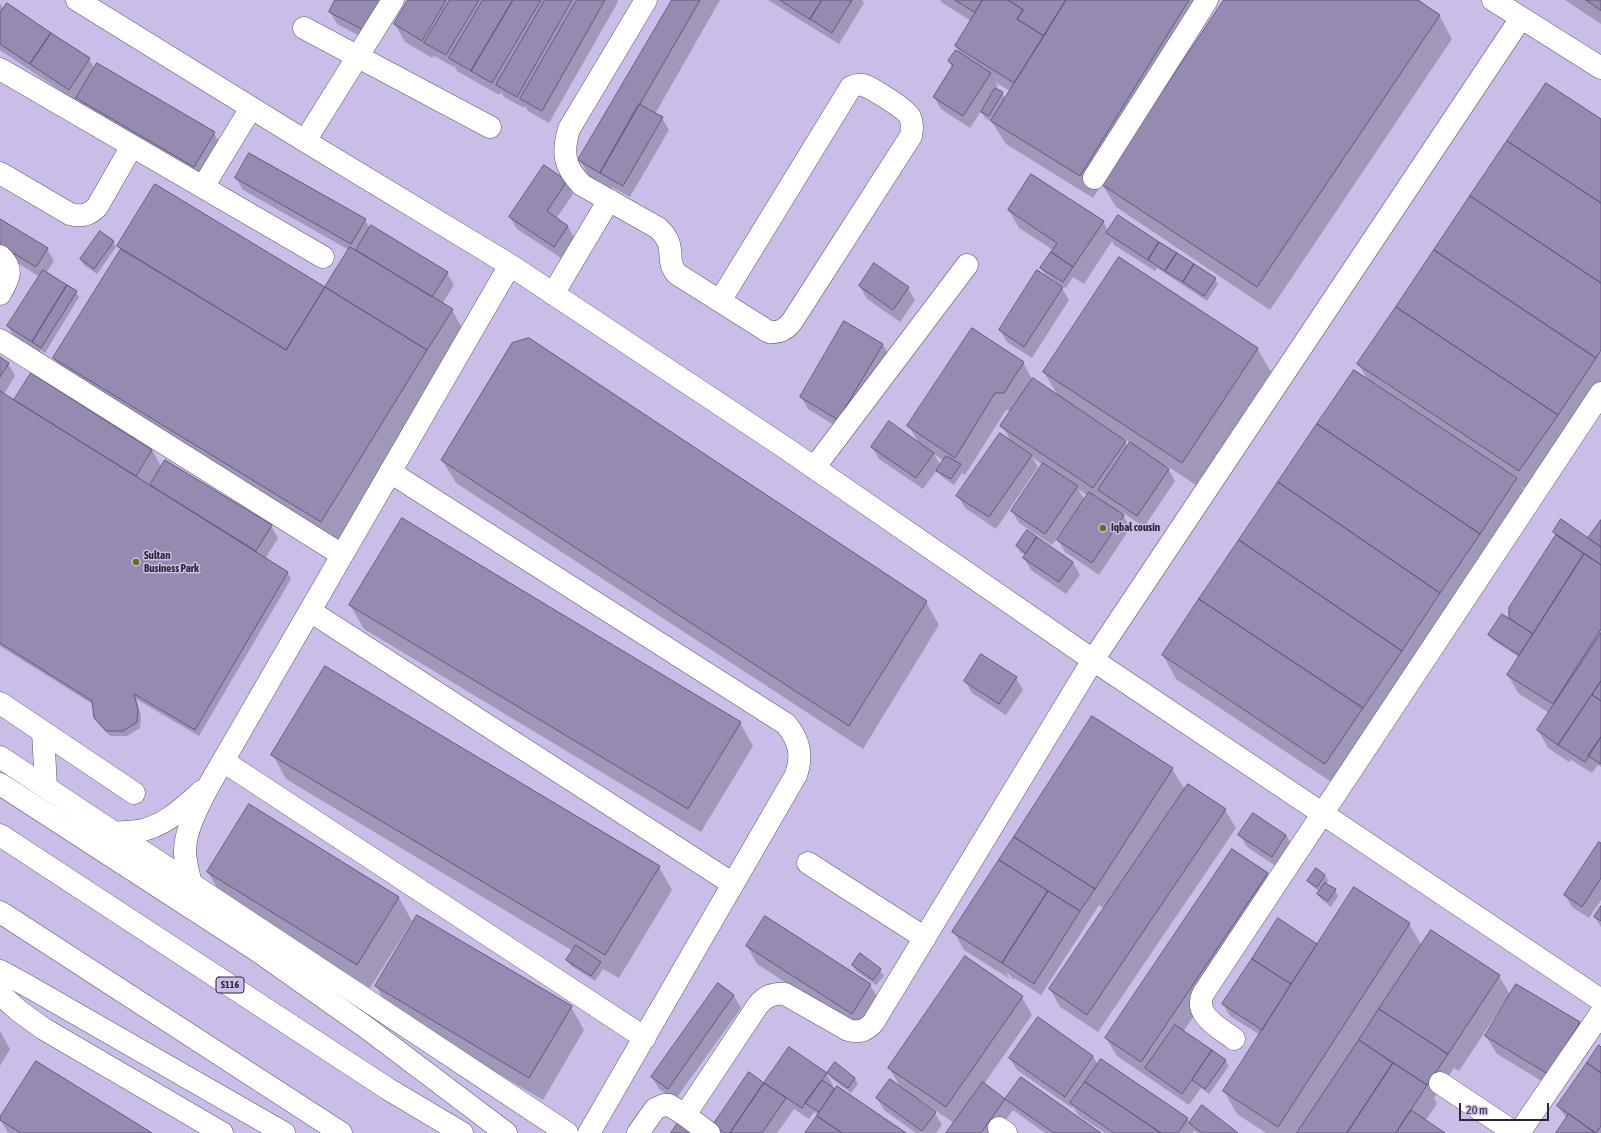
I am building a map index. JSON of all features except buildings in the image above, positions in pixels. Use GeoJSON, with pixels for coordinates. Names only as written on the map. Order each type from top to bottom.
{"type":"FeatureCollection","features":[{"type":"Feature","properties":{"kind":"main road"},"geometry":{"type":"LineString","coordinates":[[78,0],[553,294],[814,468],[1093,660],[1601,1000]]}},
{"type":"Feature","properties":{"kind":"main road"},"geometry":{"type":"LineString","coordinates":[[305,141],[393,0]]}},
{"type":"Feature","properties":{"kind":"main road"},"geometry":{"type":"LineString","coordinates":[[646,0],[569,129],[565,142],[566,161],[568,167],[573,177],[582,185],[658,228],[665,235],[669,244],[671,265],[677,274],[769,332],[776,332],[789,326],[911,136],[912,122],[904,110],[867,86],[856,84],[851,87],[720,301]]}},
{"type":"Feature","properties":{"kind":"main road"},"geometry":{"type":"LineString","coordinates":[[1094,178],[1207,0]]}},
{"type":"Feature","properties":{"kind":"main road"},"geometry":{"type":"LineString","coordinates":[[685,1115],[763,999],[770,995],[777,993],[785,994],[854,1032],[862,1031],[873,1023],[1093,660],[1510,7],[1601,68]]}},
{"type":"Feature","properties":{"kind":"main road"},"geometry":{"type":"LineString","coordinates":[[304,28],[490,127]]}},
{"type":"Feature","properties":{"kind":"main road"},"geometry":{"type":"LineString","coordinates":[[0,69],[323,257]]}},
{"type":"Feature","properties":{"kind":"main road"},"geometry":{"type":"LineString","coordinates":[[203,187],[251,108]]}},
{"type":"Feature","properties":{"kind":"main road"},"geometry":{"type":"LineString","coordinates":[[0,174],[70,214],[85,216],[97,207],[132,146]]}},
{"type":"Feature","properties":{"kind":"main road"},"geometry":{"type":"LineString","coordinates":[[553,294],[609,200]]}},
{"type":"Feature","properties":{"kind":"main road"},"geometry":{"type":"LineString","coordinates":[[0,256],[5,260],[9,268],[9,277],[0,294]]}},
{"type":"Feature","properties":{"kind":"main road"},"geometry":{"type":"LineString","coordinates":[[814,468],[967,265]]}},
{"type":"Feature","properties":{"kind":"main road"},"geometry":{"type":"LineString","coordinates":[[191,884],[185,854],[186,841],[194,818],[208,787],[510,266]]}},
{"type":"Feature","properties":{"kind":"main road"},"geometry":{"type":"LineString","coordinates":[[0,340],[342,555]]}},
{"type":"Feature","properties":{"kind":"main road"},"geometry":{"type":"LineString","coordinates":[[1234,1039],[1206,1017],[1202,1012],[1200,1000],[1322,813],[1601,393]]}},
{"type":"Feature","properties":{"kind":"main road"},"geometry":{"type":"LineString","coordinates":[[390,472],[786,724],[798,742],[800,764],[796,775],[589,1133]]}},
{"type":"Feature","properties":{"kind":"main road"},"geometry":{"type":"LineString","coordinates":[[310,611],[733,884]]}},
{"type":"Feature","properties":{"kind":"main road"},"geometry":{"type":"LineString","coordinates":[[0,703],[134,793]]}},
{"type":"Feature","properties":{"kind":"main road"},"geometry":{"type":"LineString","coordinates":[[43,732],[46,787]]}},
{"type":"Feature","properties":{"kind":"main road"},"geometry":{"type":"LineString","coordinates":[[0,757],[567,1133]]}},
{"type":"Feature","properties":{"kind":"main road"},"geometry":{"type":"LineString","coordinates":[[223,761],[645,1038]]}},
{"type":"Feature","properties":{"kind":"main road"},"geometry":{"type":"LineString","coordinates":[[0,784],[258,951],[367,1028],[506,1133]]}},
{"type":"Feature","properties":{"kind":"main road"},"geometry":{"type":"LineString","coordinates":[[113,833],[139,831],[160,824],[178,813],[208,787]]}},
{"type":"Feature","properties":{"kind":"main road","name":"S116"},"geometry":{"type":"LineString","coordinates":[[0,835],[388,1089],[462,1133]]}},
{"type":"Feature","properties":{"kind":"main road"},"geometry":{"type":"LineString","coordinates":[[808,863],[925,938]]}},
{"type":"Feature","properties":{"kind":"main road"},"geometry":{"type":"LineString","coordinates":[[0,912],[341,1133]]}},
{"type":"Feature","properties":{"kind":"main road"},"geometry":{"type":"LineString","coordinates":[[0,972],[26,985],[284,1133]]}},
{"type":"Feature","properties":{"kind":"main road"},"geometry":{"type":"LineString","coordinates":[[0,994],[18,1011],[44,1029],[222,1133]]}},
{"type":"Feature","properties":{"kind":"main road"},"geometry":{"type":"LineString","coordinates":[[1519,1133],[1601,1014]]}},
{"type":"Feature","properties":{"kind":"main road"},"geometry":{"type":"LineString","coordinates":[[1440,1082],[1515,1133]]}},
{"type":"Feature","properties":{"kind":"main road"},"geometry":{"type":"LineString","coordinates":[[638,1133],[655,1109],[659,1106],[669,1106],[685,1115],[709,1133]]}},
{"type":"Feature","properties":{"kind":"place","name":"Iqbal cousin"},"geometry":{"type":"Point","coordinates":[1103,528]}},
{"type":"Feature","properties":{"kind":"place","name":"Sultan Business Park"},"geometry":{"type":"Point","coordinates":[136,562]}}]}
